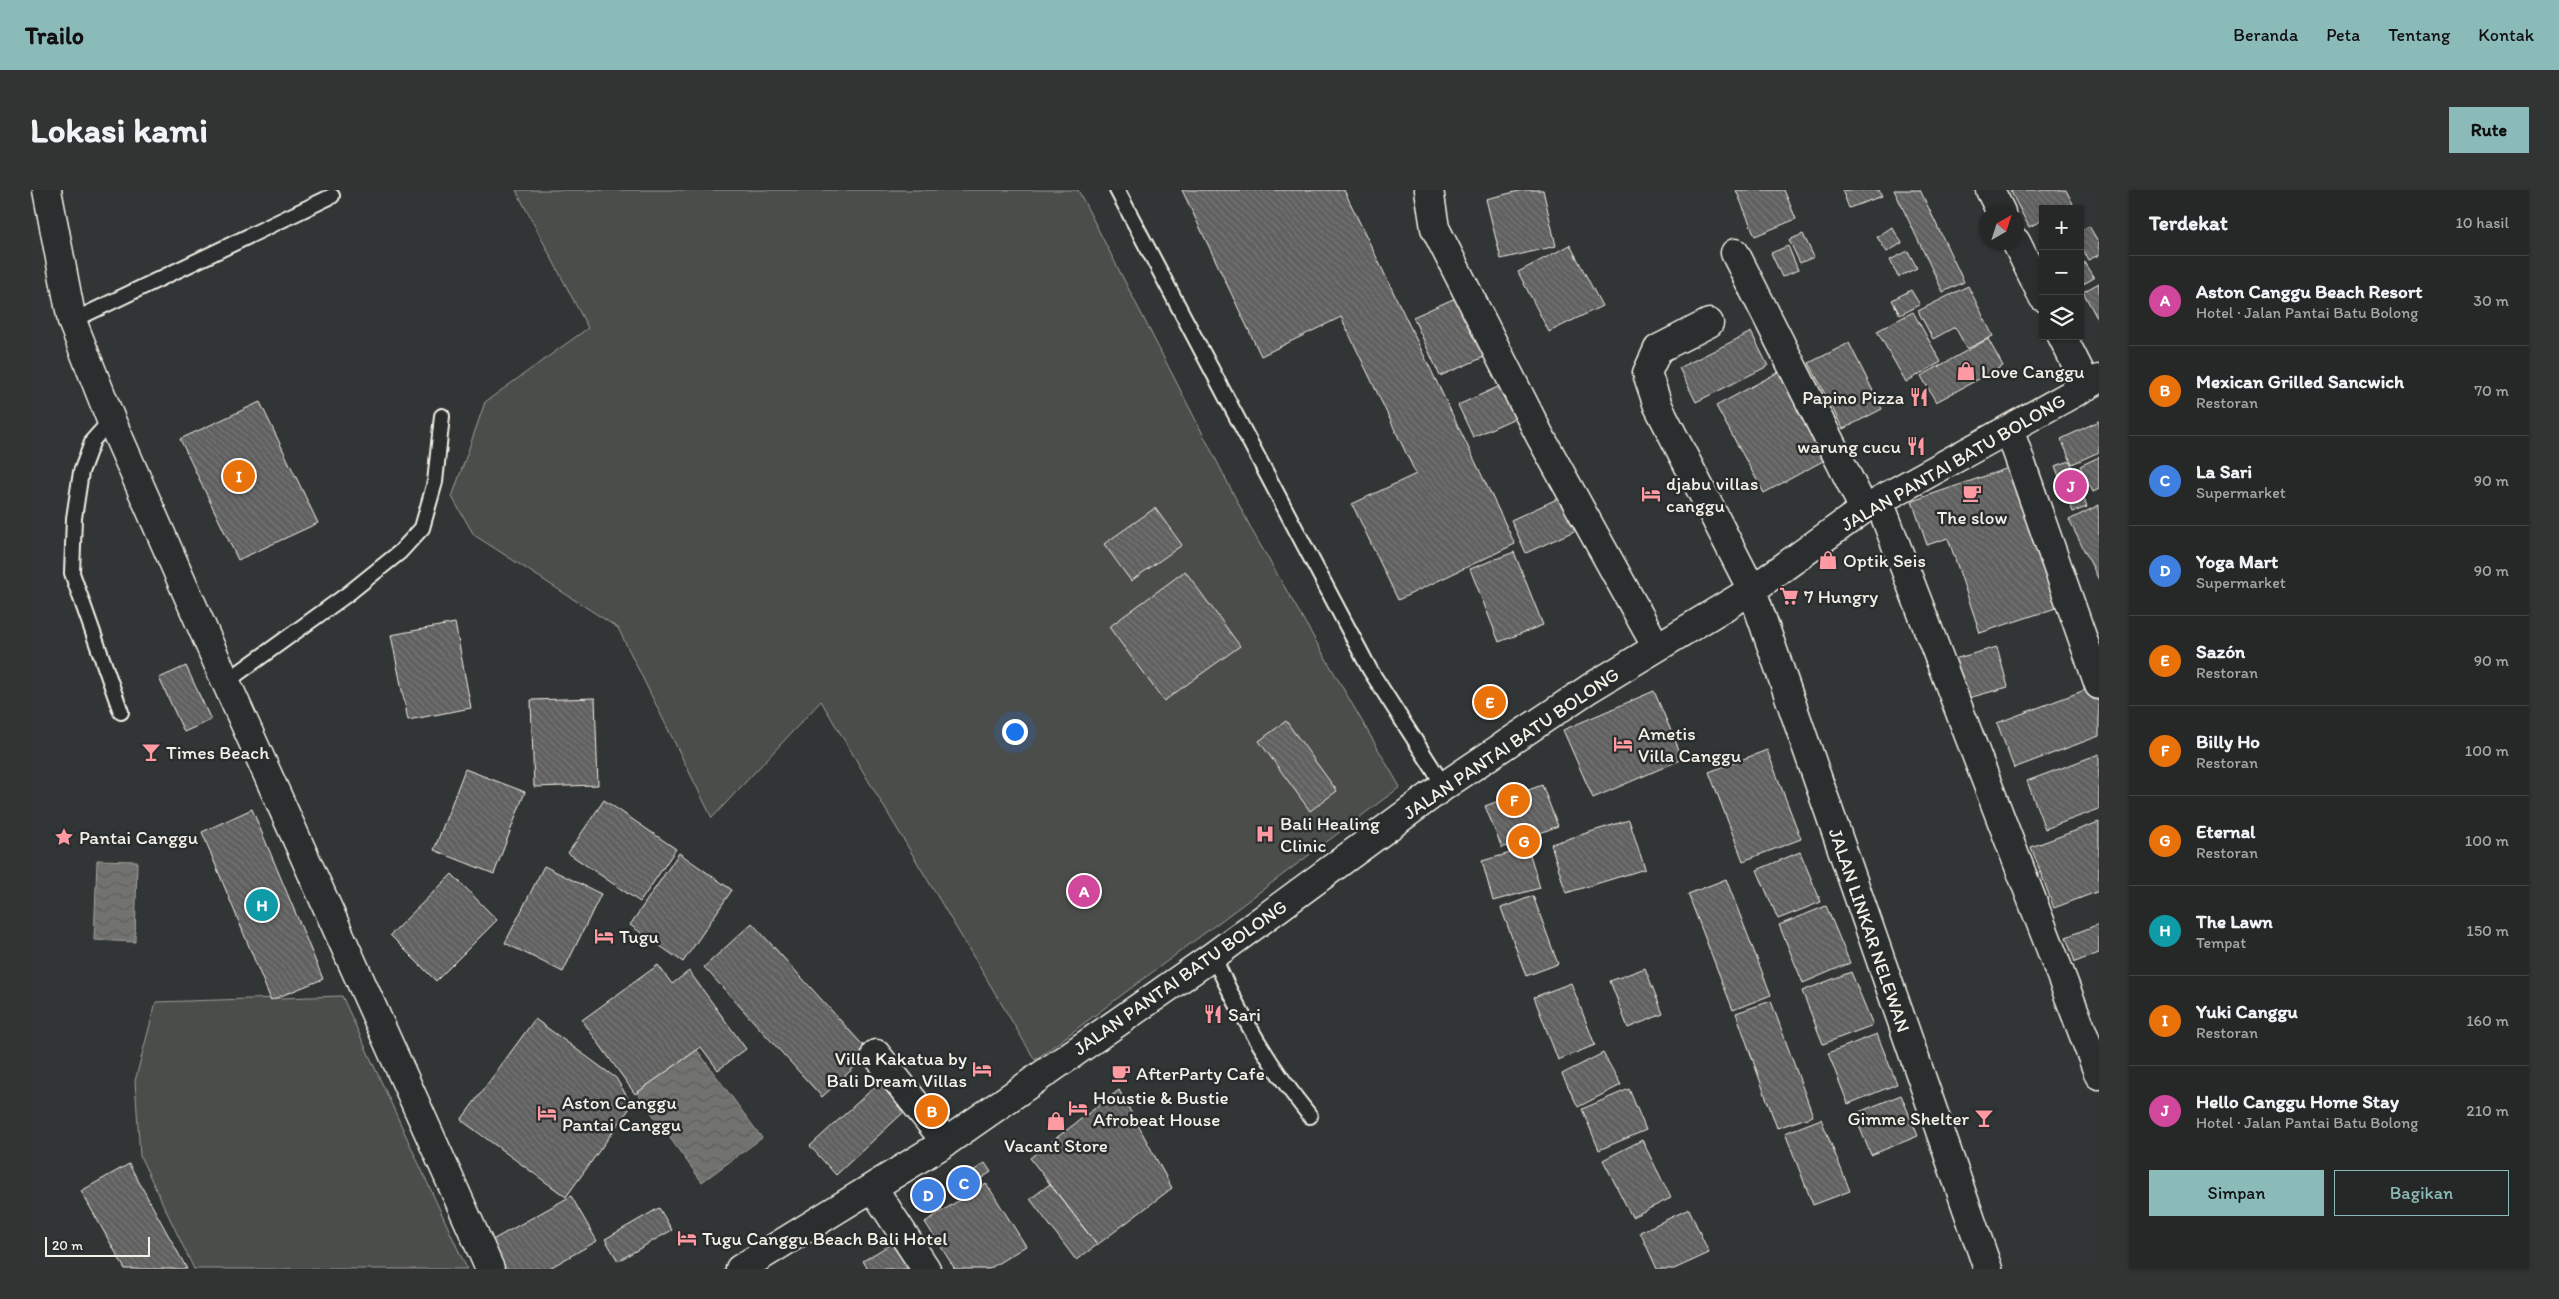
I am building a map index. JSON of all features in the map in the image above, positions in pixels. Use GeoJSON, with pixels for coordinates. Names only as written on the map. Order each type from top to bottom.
{"type":"FeatureCollection","features":[{"type":"Feature","properties":{"kind":"street"},"geometry":{"type":"LineString","coordinates":[[1429,190],[1435,228],[1540,436],[1656,646]]}},
{"type":"Feature","properties":{"kind":"street"},"geometry":{"type":"LineString","coordinates":[[1990,190],[1998,205]]}},
{"type":"Feature","properties":{"kind":"street"},"geometry":{"type":"LineString","coordinates":[[51,191],[72,321],[112,420],[226,682],[490,1269]]}},
{"type":"Feature","properties":{"kind":"street"},"geometry":{"type":"LineString","coordinates":[[2020,250],[2042,295]]}},
{"type":"Feature","properties":{"kind":"street"},"geometry":{"type":"LineString","coordinates":[[1735,253],[1871,505],[2099,1075]]}},
{"type":"Feature","properties":{"kind":"street","name":"JALAN LINKAR NELEWAN"},"geometry":{"type":"LineString","coordinates":[[1709,323],[1658,349],[1647,373],[1658,406],[1752,590],[1988,1269]]}},
{"type":"Feature","properties":{"kind":"street"},"geometry":{"type":"LineString","coordinates":[[2065,340],[2093,383]]}},
{"type":"Feature","properties":{"kind":"street","name":"JALAN PANTAI BATU BOLONG"},"geometry":{"type":"LineString","coordinates":[[740,1269],[946,1142],[1213,956],[1444,786],[1656,646],[1752,590],[1871,505],[2093,383]]}},
{"type":"Feature","properties":{"kind":"street"},"geometry":{"type":"LineString","coordinates":[[2010,429],[2099,685]]}},
{"type":"Feature","properties":{"kind":"street"},"geometry":{"type":"LineString","coordinates":[[876,1054],[946,1142]]}},
{"type":"Feature","properties":{"kind":"street"},"geometry":{"type":"LineString","coordinates":[[873,1188],[926,1269]]}},
{"type":"Feature","properties":{"kind":"lane"},"geometry":{"type":"LineString","coordinates":[[1117,190],[1366,661],[1444,786]]}},
{"type":"Feature","properties":{"kind":"lane"},"geometry":{"type":"LineString","coordinates":[[72,321],[332,196]]}},
{"type":"Feature","properties":{"kind":"lane"},"geometry":{"type":"LineString","coordinates":[[226,682],[349,593],[400,552],[422,528],[435,482],[442,416]]}},
{"type":"Feature","properties":{"kind":"lane"},"geometry":{"type":"LineString","coordinates":[[112,420],[92,440],[81,472],[74,518],[72,573],[121,712]]}},
{"type":"Feature","properties":{"kind":"lane"},"geometry":{"type":"LineString","coordinates":[[1213,956],[1225,983],[1282,1081],[1310,1116]]}},
{"type":"Feature","properties":{"kind":"shaded area"},"geometry":{"type":"Polygon","coordinates":[[[516,190],[1078,190],[1254,534],[1400,787],[1035,1060],[821,701],[712,818],[618,628],[474,535],[452,497],[485,402],[588,328],[516,190]]]}},
{"type":"Feature","properties":{"kind":"shaded area"},"geometry":{"type":"Polygon","coordinates":[[[342,996],[467,1269],[194,1269],[140,1156],[135,1081],[156,1002],[342,996]]]}},
{"type":"Feature","properties":{"kind":"water"},"geometry":{"type":"Polygon","coordinates":[[[97,860],[137,861],[135,942],[94,940],[97,860]]]}},
{"type":"Feature","properties":{"kind":"water"},"geometry":{"type":"Polygon","coordinates":[[[697,1050],[762,1138],[702,1182],[637,1093],[697,1050]]]}},
{"type":"Feature","properties":{"kind":"building"},"geometry":{"type":"Polygon","coordinates":[[[1182,190],[1344,190],[1515,544],[1398,600],[1352,504],[1416,474],[1341,317],[1261,356],[1182,190]]]}},
{"type":"Feature","properties":{"kind":"building"},"geometry":{"type":"Polygon","coordinates":[[[1523,190],[1543,190],[1556,246],[1501,259],[1486,199],[1523,190]]]}},
{"type":"Feature","properties":{"kind":"building"},"geometry":{"type":"Polygon","coordinates":[[[1736,190],[1784,190],[1796,219],[1755,236],[1736,190]]]}},
{"type":"Feature","properties":{"kind":"building"},"geometry":{"type":"Polygon","coordinates":[[[1842,190],[1879,190],[1882,196],[1849,208],[1842,190]]]}},
{"type":"Feature","properties":{"kind":"building"},"geometry":{"type":"Polygon","coordinates":[[[1894,190],[1920,190],[1964,282],[1943,292],[1894,190]]]}},
{"type":"Feature","properties":{"kind":"building"},"geometry":{"type":"Polygon","coordinates":[[[2010,190],[2066,190],[2073,204],[2039,205],[2039,222],[2029,227],[2024,217],[2024,205],[2018,205],[2010,190]]]}},
{"type":"Feature","properties":{"kind":"building"},"geometry":{"type":"Polygon","coordinates":[[[2089,226],[2099,243],[2099,255],[2088,260],[2084,252],[2084,229],[2089,226]]]}},
{"type":"Feature","properties":{"kind":"building"},"geometry":{"type":"Polygon","coordinates":[[[1892,227],[1902,243],[1887,252],[1877,237],[1892,227]]]}},
{"type":"Feature","properties":{"kind":"building"},"geometry":{"type":"Polygon","coordinates":[[[1803,234],[1814,257],[1800,263],[1789,240],[1803,234]]]}},
{"type":"Feature","properties":{"kind":"building"},"geometry":{"type":"Polygon","coordinates":[[[1570,245],[1602,306],[1549,332],[1518,272],[1570,245]]]}},
{"type":"Feature","properties":{"kind":"building"},"geometry":{"type":"Polygon","coordinates":[[[1788,246],[1798,270],[1782,277],[1771,253],[1788,246]]]}},
{"type":"Feature","properties":{"kind":"building"},"geometry":{"type":"Polygon","coordinates":[[[1908,251],[1917,268],[1898,277],[1890,260],[1908,251]]]}},
{"type":"Feature","properties":{"kind":"building"},"geometry":{"type":"Polygon","coordinates":[[[2084,262],[2094,278],[2084,284],[2084,262]]]}},
{"type":"Feature","properties":{"kind":"building"},"geometry":{"type":"Polygon","coordinates":[[[2099,283],[2099,317],[2097,318],[2084,291],[2099,283]]]}},
{"type":"Feature","properties":{"kind":"building"},"geometry":{"type":"Polygon","coordinates":[[[1968,286],[1993,336],[1967,349],[1955,327],[1933,339],[1918,311],[1968,286]]]}},
{"type":"Feature","properties":{"kind":"building"},"geometry":{"type":"Polygon","coordinates":[[[1911,290],[1920,305],[1900,315],[1892,300],[1911,290]]]}},
{"type":"Feature","properties":{"kind":"building"},"geometry":{"type":"Polygon","coordinates":[[[1462,295],[1489,355],[1440,376],[1413,317],[1462,295]]]}},
{"type":"Feature","properties":{"kind":"building"},"geometry":{"type":"Polygon","coordinates":[[[1913,312],[1941,362],[1906,382],[1877,331],[1913,312]]]}},
{"type":"Feature","properties":{"kind":"building"},"geometry":{"type":"Polygon","coordinates":[[[1751,332],[1768,366],[1696,402],[1679,368],[1751,332]]]}},
{"type":"Feature","properties":{"kind":"building"},"geometry":{"type":"Polygon","coordinates":[[[1988,339],[2003,366],[1936,402],[1921,376],[1988,339]]]}},
{"type":"Feature","properties":{"kind":"building"},"geometry":{"type":"Polygon","coordinates":[[[1849,343],[1882,409],[1843,429],[1809,363],[1849,343]]]}},
{"type":"Feature","properties":{"kind":"building"},"geometry":{"type":"Polygon","coordinates":[[[1786,368],[1834,455],[1764,493],[1716,406],[1786,368]]]}},
{"type":"Feature","properties":{"kind":"building"},"geometry":{"type":"Polygon","coordinates":[[[1509,382],[1524,414],[1473,437],[1458,405],[1509,382]]]}},
{"type":"Feature","properties":{"kind":"building"},"geometry":{"type":"Polygon","coordinates":[[[260,402],[318,523],[238,560],[180,439],[260,402]]]}},
{"type":"Feature","properties":{"kind":"building"},"geometry":{"type":"Polygon","coordinates":[[[2099,421],[2099,452],[2072,464],[2061,439],[2099,421]]]}},
{"type":"Feature","properties":{"kind":"building"},"geometry":{"type":"Polygon","coordinates":[[[2099,457],[2099,489],[2093,492],[2080,466],[2099,457]]]}},
{"type":"Feature","properties":{"kind":"building"},"geometry":{"type":"Polygon","coordinates":[[[2070,461],[2087,507],[2073,512],[2055,466],[2070,461]]]}},
{"type":"Feature","properties":{"kind":"building"},"geometry":{"type":"Polygon","coordinates":[[[2020,464],[2068,604],[1980,633],[1948,538],[1927,545],[1912,501],[2020,464]]]}},
{"type":"Feature","properties":{"kind":"building"},"geometry":{"type":"Polygon","coordinates":[[[1568,494],[1583,527],[1526,553],[1511,520],[1568,494]]]}},
{"type":"Feature","properties":{"kind":"building"},"geometry":{"type":"Polygon","coordinates":[[[2099,505],[2099,580],[2069,520],[2099,505]]]}},
{"type":"Feature","properties":{"kind":"building"},"geometry":{"type":"Polygon","coordinates":[[[1155,508],[1182,545],[1131,581],[1104,544],[1155,508]]]}},
{"type":"Feature","properties":{"kind":"building"},"geometry":{"type":"Polygon","coordinates":[[[1514,552],[1543,625],[1499,642],[1470,569],[1514,552]]]}},
{"type":"Feature","properties":{"kind":"building"},"geometry":{"type":"Polygon","coordinates":[[[1185,571],[1240,646],[1164,701],[1109,627],[1185,571]]]}},
{"type":"Feature","properties":{"kind":"building"},"geometry":{"type":"Polygon","coordinates":[[[455,623],[471,708],[408,720],[391,635],[455,623]]]}},
{"type":"Feature","properties":{"kind":"building"},"geometry":{"type":"Polygon","coordinates":[[[1997,647],[2008,687],[1965,699],[1954,659],[1997,647]]]}},
{"type":"Feature","properties":{"kind":"building"},"geometry":{"type":"Polygon","coordinates":[[[186,666],[211,720],[184,732],[159,678],[186,666]]]}},
{"type":"Feature","properties":{"kind":"building"},"geometry":{"type":"Polygon","coordinates":[[[2093,687],[2099,704],[2099,736],[2014,768],[1997,723],[2093,687]]]}},
{"type":"Feature","properties":{"kind":"building","name":"Ametis Villa Canggu"},"geometry":{"type":"Polygon","coordinates":[[[1654,691],[1683,759],[1593,798],[1563,730],[1654,691]]]}},
{"type":"Feature","properties":{"kind":"building"},"geometry":{"type":"Polygon","coordinates":[[[595,698],[598,785],[534,787],[531,700],[595,698]]]}},
{"type":"Feature","properties":{"kind":"building"},"geometry":{"type":"Polygon","coordinates":[[[1286,721],[1337,791],[1310,811],[1259,741],[1286,721]]]}},
{"type":"Feature","properties":{"kind":"building"},"geometry":{"type":"Polygon","coordinates":[[[1767,750],[1801,839],[1743,861],[1709,772],[1767,750]]]}},
{"type":"Feature","properties":{"kind":"building"},"geometry":{"type":"Polygon","coordinates":[[[2099,754],[2099,809],[2045,829],[2027,781],[2099,754]]]}},
{"type":"Feature","properties":{"kind":"building"},"geometry":{"type":"Polygon","coordinates":[[[465,769],[525,792],[494,874],[434,850],[465,769]]]}},
{"type":"Feature","properties":{"kind":"building"},"geometry":{"type":"Polygon","coordinates":[[[1542,785],[1558,826],[1502,848],[1485,806],[1542,785]]]}},
{"type":"Feature","properties":{"kind":"building"},"geometry":{"type":"Polygon","coordinates":[[[604,800],[676,849],[640,902],[568,853],[604,800]]]}},
{"type":"Feature","properties":{"kind":"building"},"geometry":{"type":"Polygon","coordinates":[[[252,809],[323,979],[271,1000],[202,832],[252,809]]]}},
{"type":"Feature","properties":{"kind":"building"},"geometry":{"type":"Polygon","coordinates":[[[1629,820],[1645,869],[1566,893],[1551,844],[1629,820]]]}},
{"type":"Feature","properties":{"kind":"building"},"geometry":{"type":"Polygon","coordinates":[[[2099,822],[2099,891],[2054,908],[2031,847],[2099,822]]]}},
{"type":"Feature","properties":{"kind":"building"},"geometry":{"type":"Polygon","coordinates":[[[1528,848],[1540,888],[1493,901],[1482,861],[1528,848]]]}},
{"type":"Feature","properties":{"kind":"building"},"geometry":{"type":"Polygon","coordinates":[[[1800,852],[1821,902],[1778,919],[1757,870],[1800,852]]]}},
{"type":"Feature","properties":{"kind":"building"},"geometry":{"type":"Polygon","coordinates":[[[679,853],[732,890],[683,962],[630,925],[679,853]]]}},
{"type":"Feature","properties":{"kind":"building"},"geometry":{"type":"Polygon","coordinates":[[[544,866],[601,894],[563,972],[505,943],[544,866]]]}},
{"type":"Feature","properties":{"kind":"building"},"geometry":{"type":"Polygon","coordinates":[[[452,874],[497,920],[436,981],[390,935],[452,874]]]}},
{"type":"Feature","properties":{"kind":"building"},"geometry":{"type":"Polygon","coordinates":[[[1726,879],[1771,995],[1733,1010],[1688,894],[1726,879]]]}},
{"type":"Feature","properties":{"kind":"building"},"geometry":{"type":"Polygon","coordinates":[[[1533,896],[1558,964],[1526,976],[1501,908],[1533,896]]]}},
{"type":"Feature","properties":{"kind":"building"},"geometry":{"type":"Polygon","coordinates":[[[1826,906],[1850,963],[1803,983],[1779,925],[1826,906]]]}},
{"type":"Feature","properties":{"kind":"building"},"geometry":{"type":"Polygon","coordinates":[[[752,923],[870,1053],[822,1097],[704,967],[752,923]]]}},
{"type":"Feature","properties":{"kind":"building"},"geometry":{"type":"Polygon","coordinates":[[[2099,924],[2099,953],[2075,962],[2066,937],[2099,924]]]}},
{"type":"Feature","properties":{"kind":"building","name":"Tugu"},"geometry":{"type":"Polygon","coordinates":[[[658,965],[672,984],[689,971],[746,1049],[718,1070],[701,1047],[635,1094],[582,1020],[658,965]]]}},
{"type":"Feature","properties":{"kind":"building"},"geometry":{"type":"Polygon","coordinates":[[[1645,968],[1663,1014],[1628,1028],[1610,981],[1645,968]]]}},
{"type":"Feature","properties":{"kind":"building"},"geometry":{"type":"Polygon","coordinates":[[[1851,972],[1873,1025],[1823,1044],[1802,991],[1851,972]]]}},
{"type":"Feature","properties":{"kind":"building"},"geometry":{"type":"Polygon","coordinates":[[[1571,983],[1595,1045],[1558,1060],[1534,997],[1571,983]]]}},
{"type":"Feature","properties":{"kind":"building"},"geometry":{"type":"Polygon","coordinates":[[[1771,1001],[1813,1116],[1777,1128],[1736,1013],[1771,1001]]]}},
{"type":"Feature","properties":{"kind":"building","name":"Aston Canggu Pantai Canggu"},"geometry":{"type":"Polygon","coordinates":[[[535,1019],[616,1078],[632,1105],[566,1197],[461,1120],[535,1019]]]}},
{"type":"Feature","properties":{"kind":"building"},"geometry":{"type":"Polygon","coordinates":[[[1877,1034],[1897,1084],[1848,1104],[1828,1053],[1877,1034]]]}},
{"type":"Feature","properties":{"kind":"building"},"geometry":{"type":"Polygon","coordinates":[[[1603,1053],[1621,1085],[1578,1107],[1562,1074],[1603,1053]]]}},
{"type":"Feature","properties":{"kind":"building"},"geometry":{"type":"Polygon","coordinates":[[[880,1082],[906,1110],[836,1175],[810,1146],[880,1082]]]}},
{"type":"Feature","properties":{"kind":"building"},"geometry":{"type":"Polygon","coordinates":[[[1629,1089],[1646,1130],[1599,1150],[1582,1109],[1629,1089]]]}},
{"type":"Feature","properties":{"kind":"building"},"geometry":{"type":"Polygon","coordinates":[[[1119,1090],[1172,1188],[1097,1245],[1030,1158],[1119,1090]]]}},
{"type":"Feature","properties":{"kind":"building"},"geometry":{"type":"Polygon","coordinates":[[[1901,1095],[1918,1136],[1871,1155],[1854,1114],[1901,1095]]]}},
{"type":"Feature","properties":{"kind":"building"},"geometry":{"type":"Polygon","coordinates":[[[1821,1119],[1850,1191],[1813,1205],[1785,1133],[1821,1119]]]}},
{"type":"Feature","properties":{"kind":"building"},"geometry":{"type":"Polygon","coordinates":[[[1642,1140],[1671,1198],[1632,1217],[1603,1160],[1642,1140]]]}},
{"type":"Feature","properties":{"kind":"building"},"geometry":{"type":"Polygon","coordinates":[[[985,1163],[991,1172],[973,1184],[967,1175],[985,1163]]]}},
{"type":"Feature","properties":{"kind":"building"},"geometry":{"type":"Polygon","coordinates":[[[129,1164],[187,1269],[125,1269],[81,1191],[129,1164]]]}},
{"type":"Feature","properties":{"kind":"building"},"geometry":{"type":"Polygon","coordinates":[[[986,1183],[1026,1246],[989,1269],[955,1269],[925,1222],[986,1183]]]}},
{"type":"Feature","properties":{"kind":"building"},"geometry":{"type":"Polygon","coordinates":[[[1050,1184],[1097,1245],[1076,1260],[1030,1199],[1050,1184]]]}},
{"type":"Feature","properties":{"kind":"building"},"geometry":{"type":"Polygon","coordinates":[[[571,1196],[597,1241],[548,1269],[502,1269],[487,1243],[571,1196]]]}},
{"type":"Feature","properties":{"kind":"building"},"geometry":{"type":"Polygon","coordinates":[[[659,1208],[672,1230],[618,1261],[605,1239],[659,1208]]]}},
{"type":"Feature","properties":{"kind":"building"},"geometry":{"type":"Polygon","coordinates":[[[1689,1209],[1709,1253],[1674,1269],[1657,1269],[1640,1232],[1689,1209]]]}},
{"type":"Feature","properties":{"kind":"building"},"geometry":{"type":"Polygon","coordinates":[[[894,1242],[923,1269],[868,1269],[863,1261],[894,1242]]]}},
{"type":"Feature","properties":{"kind":"place","name":"Love Canggu"},"geometry":{"type":"Point","coordinates":[1966,371]}},
{"type":"Feature","properties":{"kind":"place","name":"Papino Pizza"},"geometry":{"type":"Point","coordinates":[1919,397]}},
{"type":"Feature","properties":{"kind":"place","name":"warung cucu"},"geometry":{"type":"Point","coordinates":[1916,446]}},
{"type":"Feature","properties":{"kind":"place","name":"Yuki Canggu"},"geometry":{"type":"Point","coordinates":[239,476]}},
{"type":"Feature","properties":{"kind":"place","name":"Hello Canggu Home Stay"},"geometry":{"type":"Point","coordinates":[2071,486]}},
{"type":"Feature","properties":{"kind":"place","name":"The slow"},"geometry":{"type":"Point","coordinates":[1972,493]}},
{"type":"Feature","properties":{"kind":"place","name":"djabu villas canggu"},"geometry":{"type":"Point","coordinates":[1651,494]}},
{"type":"Feature","properties":{"kind":"place","name":"Optik Seis"},"geometry":{"type":"Point","coordinates":[1828,560]}},
{"type":"Feature","properties":{"kind":"place","name":"7 Hungry"},"geometry":{"type":"Point","coordinates":[1789,596]}},
{"type":"Feature","properties":{"kind":"place","name":"Sazón"},"geometry":{"type":"Point","coordinates":[1490,702]}},
{"type":"Feature","properties":{"kind":"place","name":"Ametis Villa Canggu"},"geometry":{"type":"Point","coordinates":[1623,744]}},
{"type":"Feature","properties":{"kind":"place","name":"Times Beach"},"geometry":{"type":"Point","coordinates":[151,752]}},
{"type":"Feature","properties":{"kind":"place","name":"Billy Ho"},"geometry":{"type":"Point","coordinates":[1514,800]}},
{"type":"Feature","properties":{"kind":"place","name":"Bali Healing Clinic"},"geometry":{"type":"Point","coordinates":[1265,834]}},
{"type":"Feature","properties":{"kind":"place","name":"Pantai Canggu"},"geometry":{"type":"Point","coordinates":[64,837]}},
{"type":"Feature","properties":{"kind":"place","name":"Eternal"},"geometry":{"type":"Point","coordinates":[1524,841]}},
{"type":"Feature","properties":{"kind":"place","name":"Aston Canggu Beach Resort"},"geometry":{"type":"Point","coordinates":[1084,891]}},
{"type":"Feature","properties":{"kind":"place","name":"The Lawn"},"geometry":{"type":"Point","coordinates":[262,905]}},
{"type":"Feature","properties":{"kind":"place","name":"Tugu"},"geometry":{"type":"Point","coordinates":[604,936]}},
{"type":"Feature","properties":{"kind":"place","name":"Sari"},"geometry":{"type":"Point","coordinates":[1213,1014]}},
{"type":"Feature","properties":{"kind":"place","name":"Villa Kakatua by Bali Dream Villas"},"geometry":{"type":"Point","coordinates":[982,1069]}},
{"type":"Feature","properties":{"kind":"place","name":"AfterParty Cafe"},"geometry":{"type":"Point","coordinates":[1121,1073]}},
{"type":"Feature","properties":{"kind":"place","name":"Houstie & Bustie Afrobeat House"},"geometry":{"type":"Point","coordinates":[1078,1108]}},
{"type":"Feature","properties":{"kind":"place","name":"Mexican Grilled Sancwich"},"geometry":{"type":"Point","coordinates":[932,1111]}},
{"type":"Feature","properties":{"kind":"place","name":"Aston Canggu Pantai Canggu"},"geometry":{"type":"Point","coordinates":[547,1113]}},
{"type":"Feature","properties":{"kind":"place","name":"Gimme Shelter"},"geometry":{"type":"Point","coordinates":[1984,1118]}},
{"type":"Feature","properties":{"kind":"place","name":"Vacant Store"},"geometry":{"type":"Point","coordinates":[1056,1121]}},
{"type":"Feature","properties":{"kind":"place","name":"La Sari"},"geometry":{"type":"Point","coordinates":[964,1183]}},
{"type":"Feature","properties":{"kind":"place","name":"Yoga Mart"},"geometry":{"type":"Point","coordinates":[928,1195]}},
{"type":"Feature","properties":{"kind":"place","name":"Tugu Canggu Beach Bali Hotel"},"geometry":{"type":"Point","coordinates":[687,1238]}}]}
